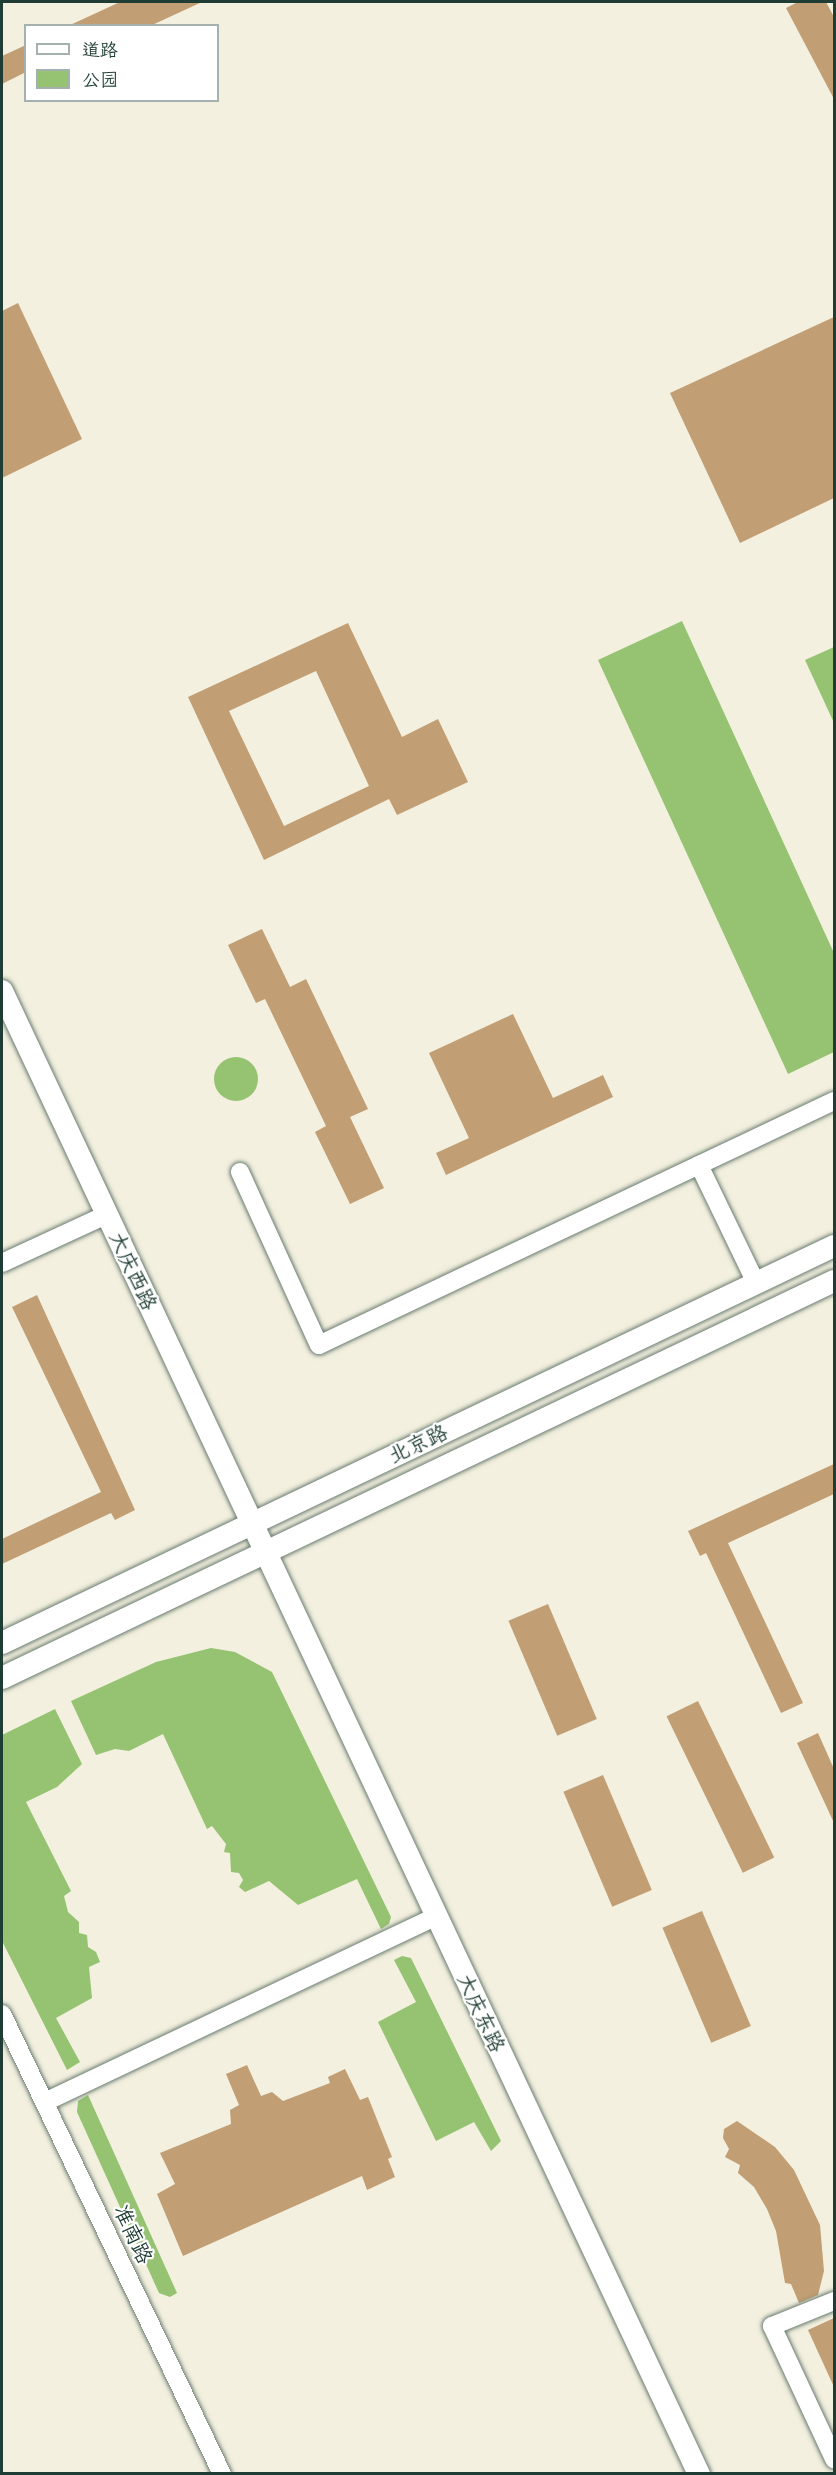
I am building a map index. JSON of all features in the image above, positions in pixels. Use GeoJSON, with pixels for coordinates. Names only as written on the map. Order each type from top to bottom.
{"type":"FeatureCollection","features":[{"type":"Feature","properties":{"kind":"main road","name":"大庆西路"},"geometry":{"type":"LineString","coordinates":[[2,990],[264,1552]]}},
{"type":"Feature","properties":{"kind":"main road","name":"北京路"},"geometry":{"type":"LineString","coordinates":[[2,1643],[834,1246]]}},
{"type":"Feature","properties":{"kind":"main road","name":"北京路"},"geometry":{"type":"LineString","coordinates":[[2,1678],[834,1281]]}},
{"type":"Feature","properties":{"kind":"main road","name":"大庆东路"},"geometry":{"type":"LineString","coordinates":[[264,1552],[699,2474]]}},
{"type":"Feature","properties":{"kind":"street"},"geometry":{"type":"LineString","coordinates":[[240,1172],[319,1345],[834,1101]]}},
{"type":"Feature","properties":{"kind":"street"},"geometry":{"type":"LineString","coordinates":[[699,1165],[756,1283]]}},
{"type":"Feature","properties":{"kind":"street"},"geometry":{"type":"LineString","coordinates":[[2,1263],[106,1215]]}},
{"type":"Feature","properties":{"kind":"street"},"geometry":{"type":"LineString","coordinates":[[45,2102],[436,1916]]}},
{"type":"Feature","properties":{"kind":"street","name":"准南路"},"geometry":{"type":"LineString","coordinates":[[2,2014],[222,2474]]}},
{"type":"Feature","properties":{"kind":"street"},"geometry":{"type":"LineString","coordinates":[[834,2301],[772,2326],[834,2459]]}},
{"type":"Feature","properties":{"kind":"green space"},"geometry":{"type":"Polygon","coordinates":[[[682,621],[834,953],[834,1052],[788,1074],[598,660],[682,621]]]}},
{"type":"Feature","properties":{"kind":"green space"},"geometry":{"type":"Polygon","coordinates":[[[834,647],[834,723],[805,660],[834,647]]]}},
{"type":"Feature","properties":{"kind":"green space"},"geometry":{"type":"Polygon","coordinates":[[[236,1057],[251,1064],[258,1079],[251,1094],[236,1101],[221,1094],[214,1079],[221,1064],[236,1057]]]}},
{"type":"Feature","properties":{"kind":"green space"},"geometry":{"type":"Polygon","coordinates":[[[211,1648],[235,1652],[272,1672],[391,1917],[389,1924],[381,1929],[357,1879],[298,1905],[269,1881],[245,1892],[239,1887],[243,1880],[239,1873],[231,1872],[230,1853],[224,1852],[226,1844],[212,1826],[207,1829],[163,1734],[129,1751],[115,1749],[96,1755],[71,1701],[156,1662],[211,1648]]]}},
{"type":"Feature","properties":{"kind":"green space"},"geometry":{"type":"Polygon","coordinates":[[[55,1709],[82,1764],[57,1787],[26,1802],[71,1891],[64,1896],[68,1912],[79,1922],[79,1933],[87,1935],[88,1947],[96,1952],[100,1962],[89,1967],[92,1998],[56,2018],[80,2062],[67,2070],[2,1941],[2,1735],[55,1709]]]}},
{"type":"Feature","properties":{"kind":"green space"},"geometry":{"type":"Polygon","coordinates":[[[402,1956],[411,1958],[501,2141],[491,2151],[474,2122],[436,2141],[378,2022],[416,2002],[394,1960],[402,1956]]]}},
{"type":"Feature","properties":{"kind":"green space"},"geometry":{"type":"Polygon","coordinates":[[[88,2095],[177,2293],[170,2297],[159,2293],[77,2112],[78,2101],[88,2095]]]}},
{"type":"Feature","properties":{"kind":"building"},"geometry":{"type":"Polygon","coordinates":[[[120,2],[202,2],[154,24],[72,24],[120,2]]]}},
{"type":"Feature","properties":{"kind":"building"},"geometry":{"type":"Polygon","coordinates":[[[798,2],[826,2],[834,17],[834,99],[786,8],[798,2]]]}},
{"type":"Feature","properties":{"kind":"building"},"geometry":{"type":"Polygon","coordinates":[[[24,46],[24,73],[2,84],[2,56],[24,46]]]}},
{"type":"Feature","properties":{"kind":"building"},"geometry":{"type":"Polygon","coordinates":[[[18,303],[82,439],[2,478],[2,311],[18,303]]]}},
{"type":"Feature","properties":{"kind":"building"},"geometry":{"type":"Polygon","coordinates":[[[834,317],[834,498],[740,543],[670,393],[834,317]]]}},
{"type":"Feature","properties":{"kind":"building"},"geometry":{"type":"Polygon","coordinates":[[[348,623],[402,737],[438,719],[468,782],[397,815],[389,799],[264,860],[188,697],[348,623]],[[316,671],[229,711],[284,826],[369,786],[316,671]]]}},
{"type":"Feature","properties":{"kind":"building"},"geometry":{"type":"Polygon","coordinates":[[[262,929],[290,987],[306,979],[368,1109],[350,1117],[384,1188],[350,1204],[315,1132],[326,1126],[265,999],[256,1003],[228,945],[262,929]]]}},
{"type":"Feature","properties":{"kind":"building"},"geometry":{"type":"Polygon","coordinates":[[[513,1014],[553,1098],[603,1075],[613,1097],[446,1175],[436,1153],[469,1138],[429,1053],[513,1014]]]}},
{"type":"Feature","properties":{"kind":"building"},"geometry":{"type":"Polygon","coordinates":[[[37,1295],[135,1510],[115,1520],[111,1513],[2,1564],[2,1539],[101,1492],[12,1307],[37,1295]]]}},
{"type":"Feature","properties":{"kind":"building"},"geometry":{"type":"Polygon","coordinates":[[[834,1464],[834,1494],[728,1543],[803,1703],[781,1713],[706,1553],[700,1556],[688,1531],[834,1464]]]}},
{"type":"Feature","properties":{"kind":"building"},"geometry":{"type":"Polygon","coordinates":[[[548,1604],[597,1719],[557,1736],[508,1621],[548,1604]]]}},
{"type":"Feature","properties":{"kind":"building"},"geometry":{"type":"Polygon","coordinates":[[[698,1701],[774,1857],[743,1873],[667,1716],[698,1701]]]}},
{"type":"Feature","properties":{"kind":"building"},"geometry":{"type":"Polygon","coordinates":[[[818,1733],[834,1769],[834,1823],[797,1743],[818,1733]]]}},
{"type":"Feature","properties":{"kind":"building"},"geometry":{"type":"Polygon","coordinates":[[[603,1775],[652,1890],[612,1907],[563,1792],[603,1775]]]}},
{"type":"Feature","properties":{"kind":"building"},"geometry":{"type":"Polygon","coordinates":[[[702,1911],[751,2026],[711,2043],[662,1928],[702,1911]]]}},
{"type":"Feature","properties":{"kind":"building"},"geometry":{"type":"Polygon","coordinates":[[[247,2065],[261,2096],[272,2092],[283,2101],[330,2083],[328,2077],[345,2069],[360,2100],[368,2097],[392,2157],[388,2159],[395,2177],[367,2190],[362,2176],[183,2256],[157,2194],[175,2184],[160,2153],[231,2124],[230,2110],[239,2105],[226,2074],[247,2065]]]}},
{"type":"Feature","properties":{"kind":"building"},"geometry":{"type":"Polygon","coordinates":[[[737,2121],[775,2147],[794,2170],[820,2225],[824,2271],[818,2295],[799,2303],[791,2284],[785,2283],[776,2231],[767,2209],[754,2187],[738,2173],[740,2165],[725,2157],[729,2149],[723,2138],[724,2129],[737,2121]]]}},
{"type":"Feature","properties":{"kind":"building"},"geometry":{"type":"Polygon","coordinates":[[[834,2318],[834,2387],[808,2330],[834,2318]]]}}]}
